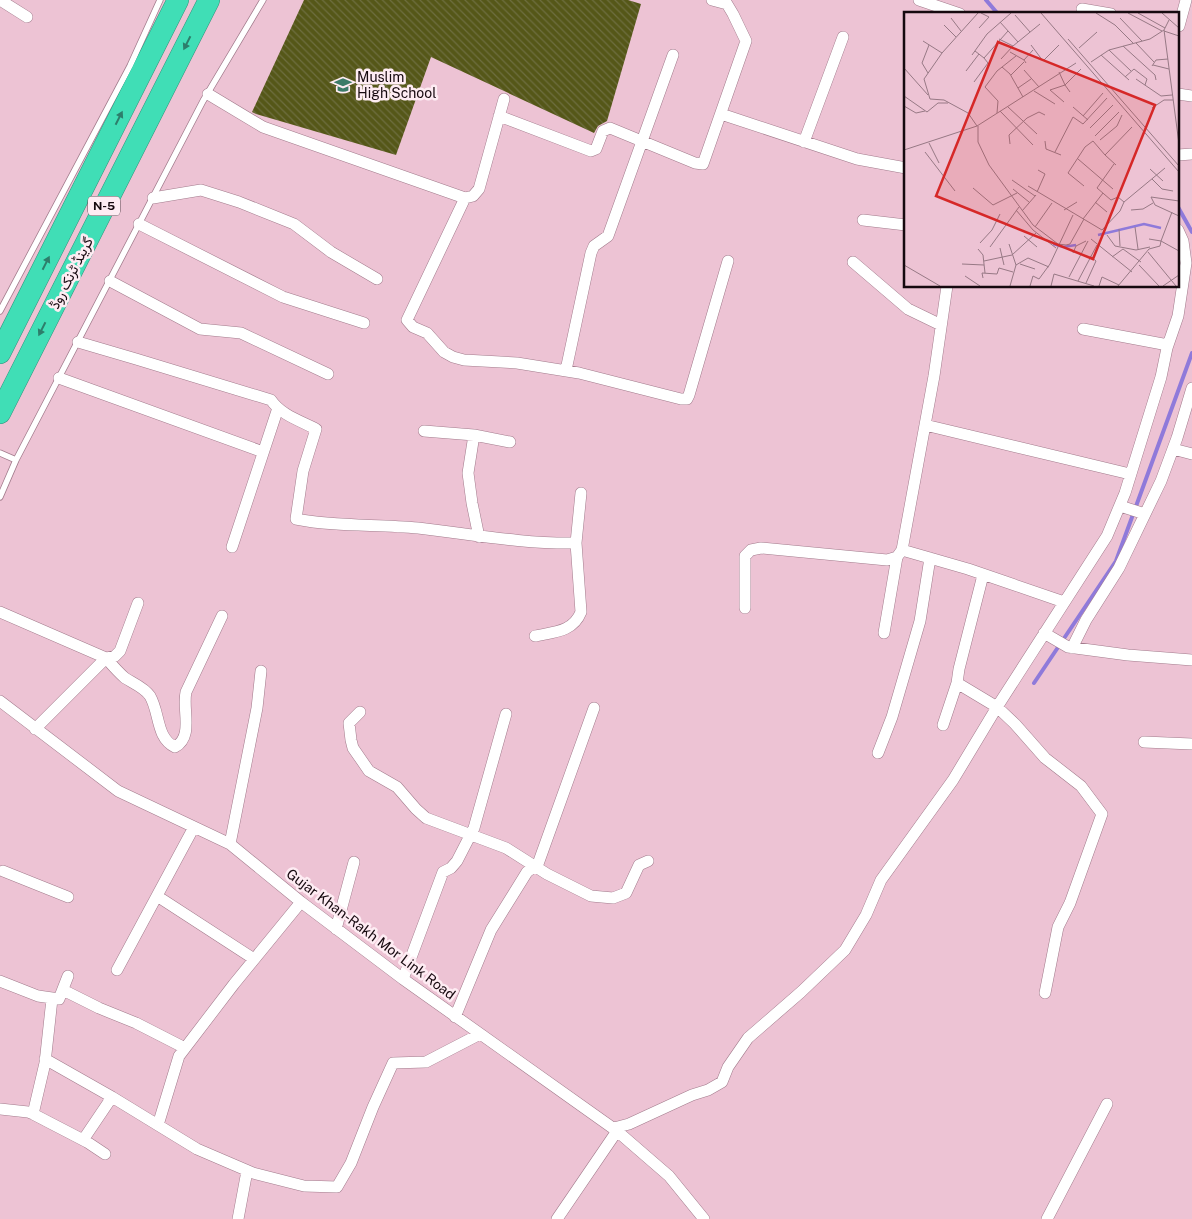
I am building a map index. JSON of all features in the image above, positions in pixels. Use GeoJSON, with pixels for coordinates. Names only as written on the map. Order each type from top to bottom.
{"type":"FeatureCollection","features":[{"type":"Feature","properties":{"kind":"highway","name":"گرینڈ ٹرنک روڈ"},"geometry":{"type":"LineString","coordinates":[[0,353],[178,0]]}},
{"type":"Feature","properties":{"kind":"highway","name":"گرینڈ ٹرنک روڈ"},"geometry":{"type":"LineString","coordinates":[[0,413],[209,0]]}},
{"type":"Feature","properties":{"kind":"street"},"geometry":{"type":"LineString","coordinates":[[0,0],[27,17]]}},
{"type":"Feature","properties":{"kind":"street"},"geometry":{"type":"LineString","coordinates":[[500,116],[591,151],[596,149],[603,131],[610,128],[695,163],[703,164],[746,41],[727,4],[712,0]]}},
{"type":"Feature","properties":{"kind":"street"},"geometry":{"type":"LineString","coordinates":[[919,0],[954,12]]}},
{"type":"Feature","properties":{"kind":"street"},"geometry":{"type":"LineString","coordinates":[[1180,22],[1186,0]]}},
{"type":"Feature","properties":{"kind":"street"},"geometry":{"type":"LineString","coordinates":[[1083,8],[1102,12]]}},
{"type":"Feature","properties":{"kind":"street"},"geometry":{"type":"LineString","coordinates":[[804,142],[843,37]]}},
{"type":"Feature","properties":{"kind":"street"},"geometry":{"type":"LineString","coordinates":[[566,370],[591,253],[594,246],[608,236],[673,55]]}},
{"type":"Feature","properties":{"kind":"street"},"geometry":{"type":"LineString","coordinates":[[208,94],[263,127],[465,198],[473,196],[479,190],[504,99]]}},
{"type":"Feature","properties":{"kind":"street"},"geometry":{"type":"LineString","coordinates":[[721,114],[857,159],[904,168]]}},
{"type":"Feature","properties":{"kind":"street"},"geometry":{"type":"LineString","coordinates":[[152,198],[201,190],[239,202],[294,224],[332,252],[376,279]]}},
{"type":"Feature","properties":{"kind":"street"},"geometry":{"type":"LineString","coordinates":[[465,198],[407,320],[412,328],[427,334],[444,352],[464,360],[517,363],[566,370],[687,399],[690,395],[728,261]]}},
{"type":"Feature","properties":{"kind":"street"},"geometry":{"type":"LineString","coordinates":[[863,220],[904,225]]}},
{"type":"Feature","properties":{"kind":"street"},"geometry":{"type":"LineString","coordinates":[[139,224],[284,296],[364,323]]}},
{"type":"Feature","properties":{"kind":"street"},"geometry":{"type":"LineString","coordinates":[[557,1219],[616,1129],[692,1095],[708,1090],[722,1082],[728,1067],[748,1038],[801,992],[845,950],[866,915],[880,880],[953,780],[1049,636],[1064,602],[1107,536],[1123,507],[1130,474],[1161,378],[1186,278],[1186,262],[1183,241],[1180,234]]}},
{"type":"Feature","properties":{"kind":"street"},"geometry":{"type":"LineString","coordinates":[[853,262],[908,308],[941,325]]}},
{"type":"Feature","properties":{"kind":"street"},"geometry":{"type":"LineString","coordinates":[[110,281],[200,329],[241,333],[328,374]]}},
{"type":"Feature","properties":{"kind":"street"},"geometry":{"type":"LineString","coordinates":[[884,633],[925,425],[947,288]]}},
{"type":"Feature","properties":{"kind":"street"},"geometry":{"type":"LineString","coordinates":[[1082,329],[1168,345]]}},
{"type":"Feature","properties":{"kind":"street"},"geometry":{"type":"LineString","coordinates":[[78,342],[271,400],[278,408],[316,429],[303,471],[296,519],[317,523],[416,528],[526,543],[576,543]]}},
{"type":"Feature","properties":{"kind":"street"},"geometry":{"type":"LineString","coordinates":[[59,378],[263,452]]}},
{"type":"Feature","properties":{"kind":"street"},"geometry":{"type":"LineString","coordinates":[[1070,647],[1119,568],[1143,513],[1161,481],[1192,388]]}},
{"type":"Feature","properties":{"kind":"street"},"geometry":{"type":"LineString","coordinates":[[232,547],[278,408]]}},
{"type":"Feature","properties":{"kind":"street"},"geometry":{"type":"LineString","coordinates":[[925,425],[1130,474]]}},
{"type":"Feature","properties":{"kind":"street"},"geometry":{"type":"LineString","coordinates":[[424,430],[474,435],[510,442]]}},
{"type":"Feature","properties":{"kind":"street"},"geometry":{"type":"LineString","coordinates":[[474,435],[468,473],[479,537]]}},
{"type":"Feature","properties":{"kind":"street"},"geometry":{"type":"LineString","coordinates":[[1173,449],[1192,454]]}},
{"type":"Feature","properties":{"kind":"street"},"geometry":{"type":"LineString","coordinates":[[535,636],[569,628],[578,621],[581,612],[576,543],[581,493]]}},
{"type":"Feature","properties":{"kind":"street"},"geometry":{"type":"LineString","coordinates":[[1123,507],[1143,513]]}},
{"type":"Feature","properties":{"kind":"street"},"geometry":{"type":"LineString","coordinates":[[745,608],[746,556],[751,550],[761,548],[887,560],[900,554],[930,558],[1064,602]]}},
{"type":"Feature","properties":{"kind":"street"},"geometry":{"type":"LineString","coordinates":[[878,753],[892,717],[920,622],[930,558]]}},
{"type":"Feature","properties":{"kind":"street"},"geometry":{"type":"LineString","coordinates":[[942,725],[957,683],[959,668],[983,575]]}},
{"type":"Feature","properties":{"kind":"street"},"geometry":{"type":"LineString","coordinates":[[35,729],[106,658],[115,656],[120,651],[138,603]]}},
{"type":"Feature","properties":{"kind":"street"},"geometry":{"type":"LineString","coordinates":[[0,612],[106,658],[125,677],[148,693],[155,705],[163,737],[166,743],[175,747],[182,741],[186,733],[184,704],[186,692],[222,616]]}},
{"type":"Feature","properties":{"kind":"street"},"geometry":{"type":"LineString","coordinates":[[1049,636],[1070,647],[1128,655],[1192,660]]}},
{"type":"Feature","properties":{"kind":"street"},"geometry":{"type":"LineString","coordinates":[[230,844],[257,708],[261,671]]}},
{"type":"Feature","properties":{"kind":"street"},"geometry":{"type":"LineString","coordinates":[[957,683],[1000,709],[1045,758],[1081,786],[1102,814],[1070,903],[1058,927],[1045,993]]}},
{"type":"Feature","properties":{"kind":"street","name":"Gujar Khan-Rakh Mor Link Road"},"geometry":{"type":"LineString","coordinates":[[0,701],[118,791],[230,844],[300,902],[455,1017],[616,1129],[669,1176],[704,1219]]}},
{"type":"Feature","properties":{"kind":"street"},"geometry":{"type":"LineString","coordinates":[[455,1017],[491,930],[527,872],[538,864],[594,708]]}},
{"type":"Feature","properties":{"kind":"street"},"geometry":{"type":"LineString","coordinates":[[360,712],[349,723],[351,740],[360,760],[369,771],[397,788],[426,818],[512,850],[534,867],[591,896],[613,898],[626,893],[638,865],[648,861]]}},
{"type":"Feature","properties":{"kind":"street"},"geometry":{"type":"LineString","coordinates":[[404,979],[443,872],[451,868],[458,861],[471,835],[506,714]]}},
{"type":"Feature","properties":{"kind":"street"},"geometry":{"type":"LineString","coordinates":[[1144,742],[1192,744]]}},
{"type":"Feature","properties":{"kind":"street"},"geometry":{"type":"LineString","coordinates":[[116,970],[194,827]]}},
{"type":"Feature","properties":{"kind":"street"},"geometry":{"type":"LineString","coordinates":[[336,929],[354,862]]}},
{"type":"Feature","properties":{"kind":"street"},"geometry":{"type":"LineString","coordinates":[[1,871],[68,897]]}},
{"type":"Feature","properties":{"kind":"street"},"geometry":{"type":"LineString","coordinates":[[157,896],[254,959]]}},
{"type":"Feature","properties":{"kind":"street"},"geometry":{"type":"LineString","coordinates":[[158,1125],[179,1056],[300,902]]}},
{"type":"Feature","properties":{"kind":"street"},"geometry":{"type":"LineString","coordinates":[[0,981],[38,996],[59,1000],[68,976]]}},
{"type":"Feature","properties":{"kind":"street"},"geometry":{"type":"LineString","coordinates":[[63,990],[136,1023],[185,1048]]}},
{"type":"Feature","properties":{"kind":"street"},"geometry":{"type":"LineString","coordinates":[[32,1114],[46,1059],[52,999]]}},
{"type":"Feature","properties":{"kind":"street"},"geometry":{"type":"LineString","coordinates":[[46,1059],[112,1096],[197,1149],[247,1171],[304,1186],[337,1186],[351,1163],[373,1107],[394,1063],[426,1062],[480,1034]]}},
{"type":"Feature","properties":{"kind":"street"},"geometry":{"type":"LineString","coordinates":[[82,1140],[112,1096]]}},
{"type":"Feature","properties":{"kind":"street"},"geometry":{"type":"LineString","coordinates":[[1047,1219],[1107,1104]]}},
{"type":"Feature","properties":{"kind":"street"},"geometry":{"type":"LineString","coordinates":[[0,1109],[28,1112],[82,1140],[104,1154]]}},
{"type":"Feature","properties":{"kind":"street"},"geometry":{"type":"LineString","coordinates":[[238,1219],[247,1171]]}},
{"type":"Feature","properties":{"kind":"lane"},"geometry":{"type":"LineString","coordinates":[[0,310],[130,66],[160,0]]}},
{"type":"Feature","properties":{"kind":"lane"},"geometry":{"type":"LineString","coordinates":[[0,497],[16,460],[152,198],[208,94],[263,0]]}},
{"type":"Feature","properties":{"kind":"lane"},"geometry":{"type":"LineString","coordinates":[[0,453],[16,460]]}},
{"type":"Feature","properties":{"kind":"building","name":"Muslim High School"},"geometry":{"type":"Polygon","coordinates":[[[304,0],[628,0],[641,4],[607,121],[598,126],[594,133],[431,57],[396,155],[252,112],[304,0]]]}},
{"type":"Feature","properties":{"kind":"waterway"},"geometry":{"type":"LineString","coordinates":[[986,0],[996,12]]}},
{"type":"Feature","properties":{"kind":"waterway"},"geometry":{"type":"LineString","coordinates":[[1180,211],[1192,232]]}},
{"type":"Feature","properties":{"kind":"waterway"},"geometry":{"type":"LineString","coordinates":[[1034,683],[1116,561],[1192,353]]}},
{"type":"Feature","properties":{"kind":"place","name":"Muslim High School"},"geometry":{"type":"Point","coordinates":[343,85]}}]}
